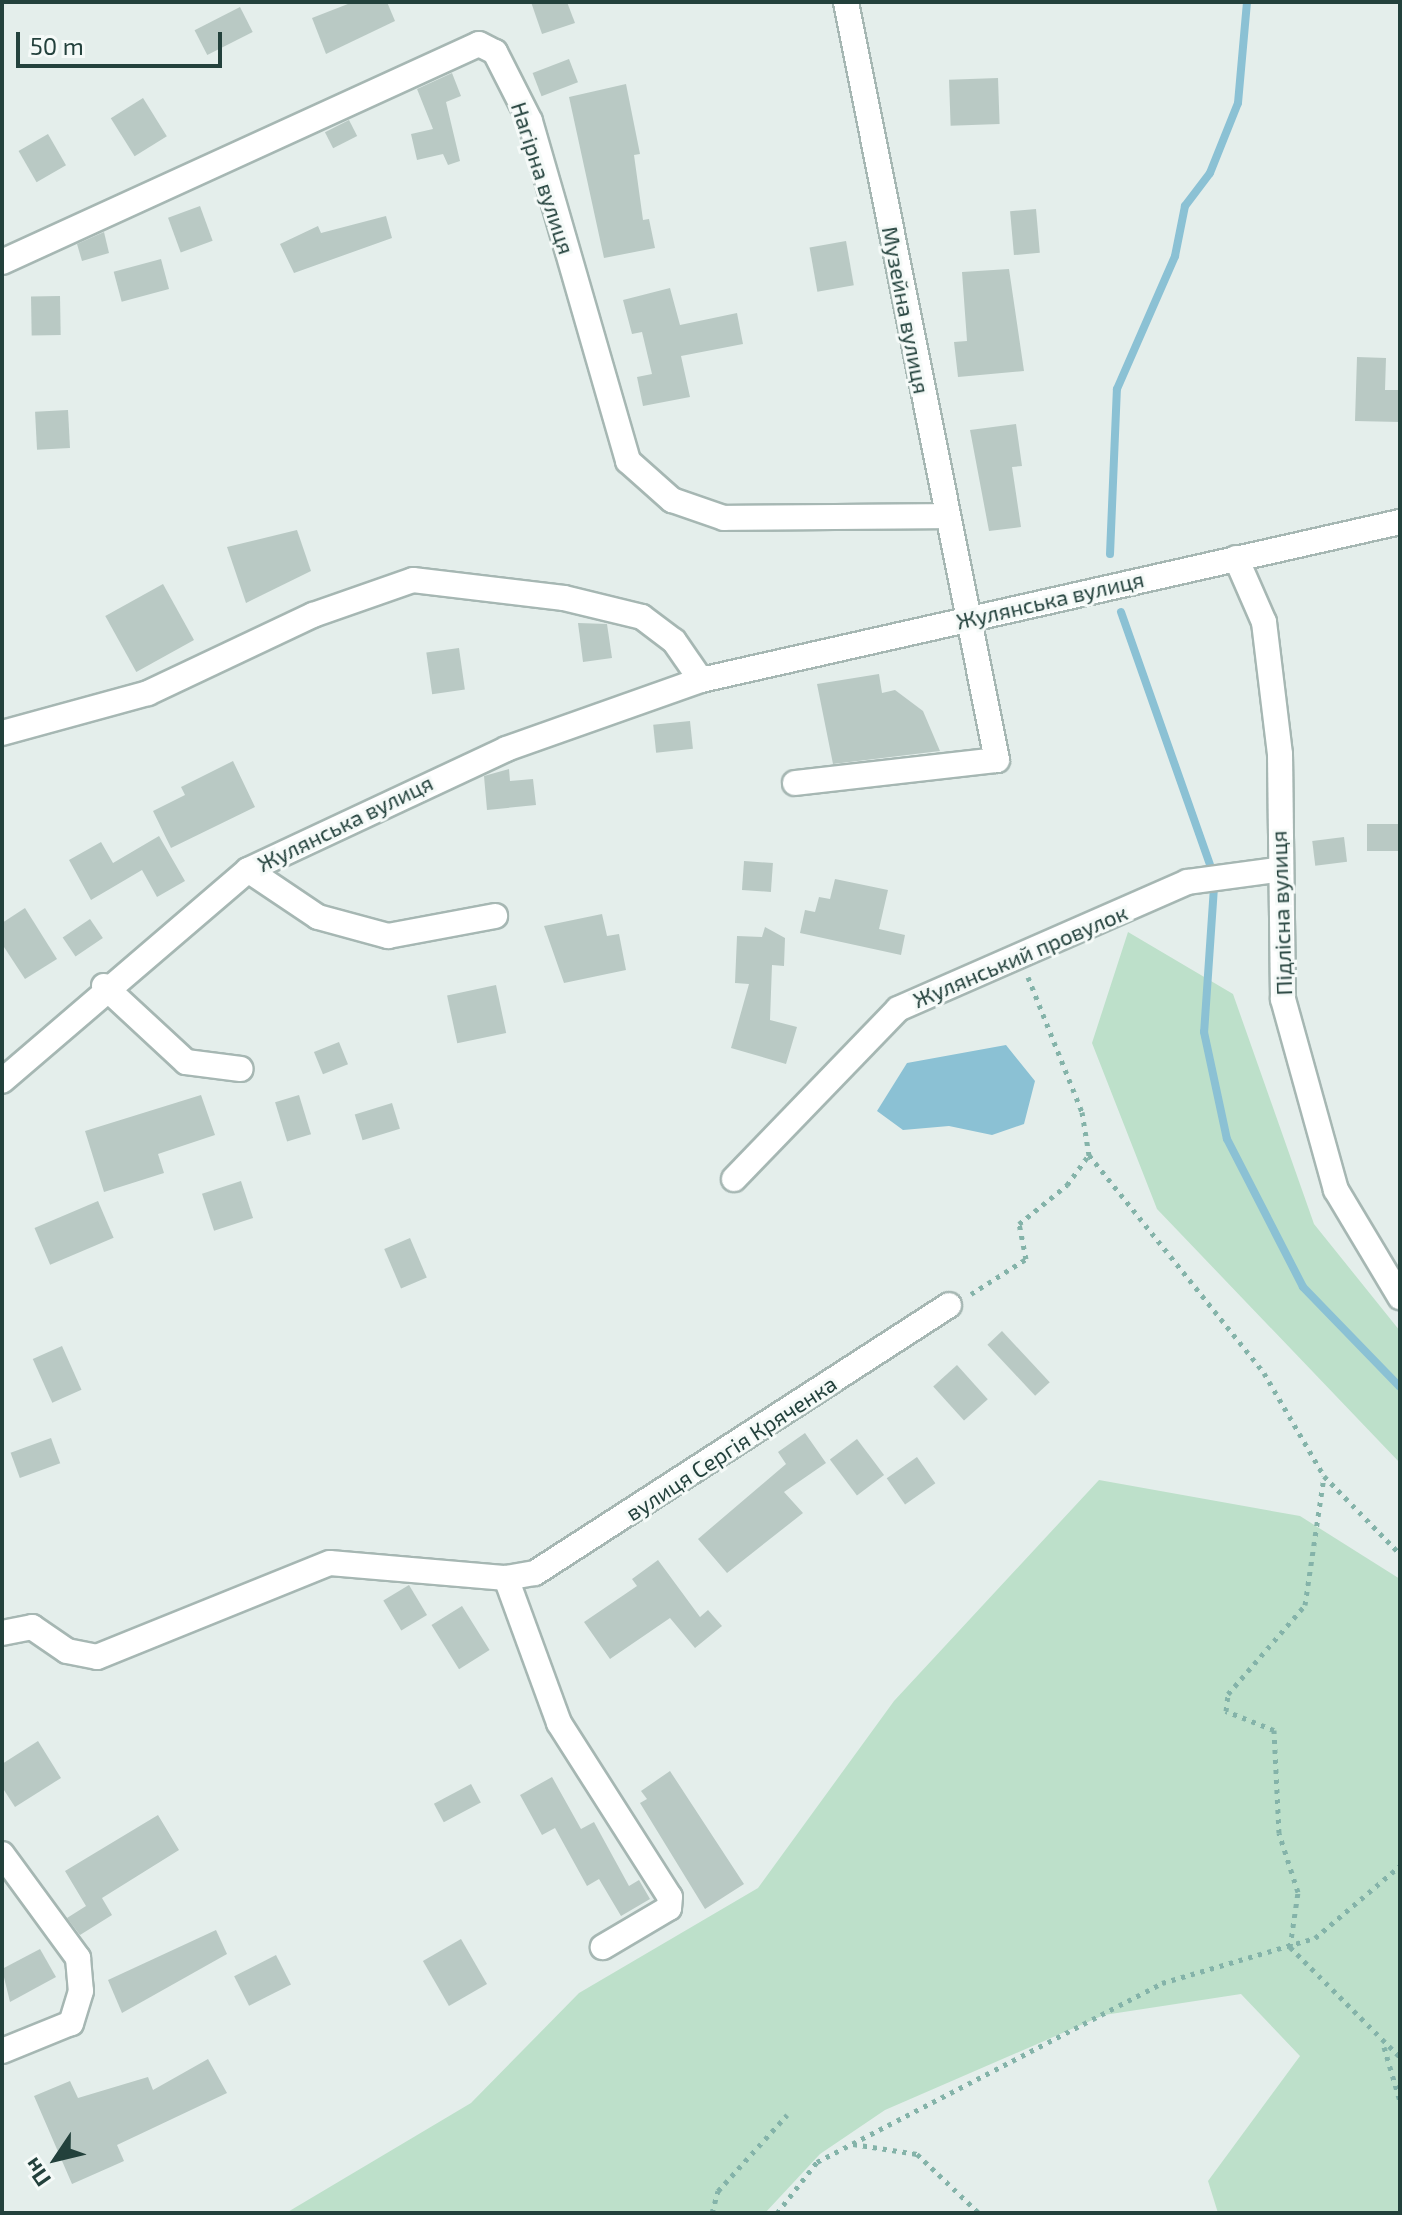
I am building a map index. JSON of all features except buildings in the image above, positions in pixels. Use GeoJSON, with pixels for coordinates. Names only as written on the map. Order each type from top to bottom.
{"type":"FeatureCollection","features":[{"type":"Feature","properties":{"kind":"street","name":"Музейна вулиця"},"geometry":{"type":"LineString","coordinates":[[795,783],[997,760],[965,619],[846,2]]}},
{"type":"Feature","properties":{"kind":"street","name":"Нагірна вулиця"},"geometry":{"type":"LineString","coordinates":[[2,262],[479,44],[495,52],[530,121],[628,461],[672,500],[724,518],[946,516]]}},
{"type":"Feature","properties":{"kind":"street","name":"Жулянська вулиця"},"geometry":{"type":"LineString","coordinates":[[2,1081],[104,986],[248,870],[506,749],[701,680],[1400,522]]}},
{"type":"Feature","properties":{"kind":"street","name":"Підлісна вулиця"},"geometry":{"type":"LineString","coordinates":[[1236,558],[1264,622],[1280,754],[1276,870],[1283,999],[1312,1125],[1336,1190],[1400,1297]]}},
{"type":"Feature","properties":{"kind":"street"},"geometry":{"type":"LineString","coordinates":[[2,733],[148,693],[313,615],[413,580],[564,598],[642,617],[674,641],[701,680]]}},
{"type":"Feature","properties":{"kind":"street"},"geometry":{"type":"LineString","coordinates":[[248,870],[318,917],[388,936],[495,916]]}},
{"type":"Feature","properties":{"kind":"street","name":"Жулянський провулок"},"geometry":{"type":"LineString","coordinates":[[734,1179],[898,1009],[1187,882],[1276,870]]}},
{"type":"Feature","properties":{"kind":"street"},"geometry":{"type":"LineString","coordinates":[[104,986],[186,1062],[241,1069]]}},
{"type":"Feature","properties":{"kind":"street","name":"вулиця Сергія Кряченка"},"geometry":{"type":"LineString","coordinates":[[2,1633],[32,1627],[67,1651],[97,1657],[330,1563],[506,1578],[558,1562],[949,1305]]}},
{"type":"Feature","properties":{"kind":"street"},"geometry":{"type":"LineString","coordinates":[[506,1578],[559,1723],[670,1897],[669,1908],[603,1947]]}},
{"type":"Feature","properties":{"kind":"street"},"geometry":{"type":"LineString","coordinates":[[2,1854],[78,1958],[81,1991],[71,2023],[2,2051]]}},
{"type":"Feature","properties":{"kind":"path"},"geometry":{"type":"LineString","coordinates":[[1033,952],[1027,984],[1059,1045],[1089,1155],[1264,1373],[1324,1476],[1400,1554]]}},
{"type":"Feature","properties":{"kind":"path"},"geometry":{"type":"LineString","coordinates":[[949,1305],[1026,1259],[1019,1224],[1067,1185],[1089,1155]]}},
{"type":"Feature","properties":{"kind":"path"},"geometry":{"type":"LineString","coordinates":[[1290,1947],[1298,1892],[1279,1833],[1274,1730],[1226,1711],[1228,1694],[1305,1605],[1324,1476]]}},
{"type":"Feature","properties":{"kind":"path"},"geometry":{"type":"LineString","coordinates":[[777,2213],[817,2162],[1162,1983],[1315,1938],[1400,1866]]}},
{"type":"Feature","properties":{"kind":"path"},"geometry":{"type":"LineString","coordinates":[[1290,1947],[1383,2046],[1400,2057]]}},
{"type":"Feature","properties":{"kind":"path"},"geometry":{"type":"LineString","coordinates":[[1383,2046],[1400,2101]]}},
{"type":"Feature","properties":{"kind":"path"},"geometry":{"type":"LineString","coordinates":[[712,2213],[718,2191],[787,2115]]}},
{"type":"Feature","properties":{"kind":"path"},"geometry":{"type":"LineString","coordinates":[[852,2144],[917,2154],[979,2213]]}},
{"type":"Feature","properties":{"kind":"green space"},"geometry":{"type":"Polygon","coordinates":[[[1128,932],[1233,994],[1314,1224],[1400,1331],[1400,1463],[1157,1209],[1092,1043],[1128,932]]]}},
{"type":"Feature","properties":{"kind":"green space"},"geometry":{"type":"Polygon","coordinates":[[[1099,1480],[1300,1516],[1400,1579],[1400,2213],[1218,2213],[1208,2181],[1300,2056],[1241,1994],[1104,2015],[885,2110],[820,2154],[765,2213],[286,2213],[471,2103],[579,1993],[758,1888],[894,1701],[1099,1480]]]}},
{"type":"Feature","properties":{"kind":"water"},"geometry":{"type":"Polygon","coordinates":[[[1006,1045],[1035,1081],[1024,1124],[992,1135],[949,1126],[903,1130],[877,1111],[907,1063],[1006,1045]]]}},
{"type":"Feature","properties":{"kind":"waterway"},"geometry":{"type":"LineString","coordinates":[[1110,554],[1117,389],[1175,256],[1185,206],[1210,173],[1238,103],[1247,2]]}},
{"type":"Feature","properties":{"kind":"waterway"},"geometry":{"type":"LineString","coordinates":[[1121,612],[1210,865]]}},
{"type":"Feature","properties":{"kind":"waterway"},"geometry":{"type":"LineString","coordinates":[[1214,887],[1204,1032],[1227,1139],[1303,1287],[1400,1387]]}}]}
